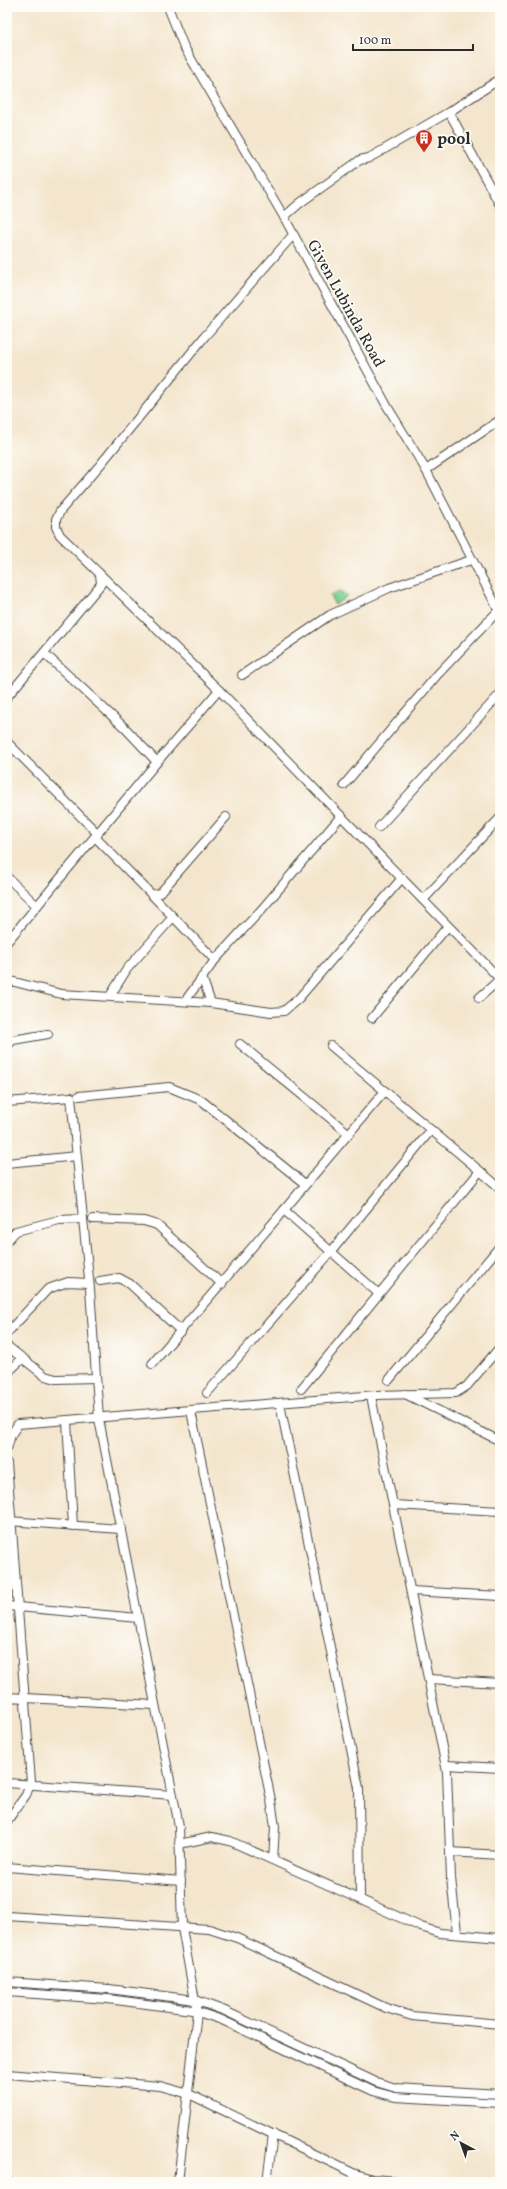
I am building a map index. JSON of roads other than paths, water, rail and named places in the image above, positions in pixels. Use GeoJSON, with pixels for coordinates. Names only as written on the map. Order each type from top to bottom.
{"type":"FeatureCollection","features":[{"type":"Feature","properties":{"kind":"street","name":"Given Lubinda Road"},"geometry":{"type":"LineString","coordinates":[[168,7],[184,46],[284,217],[387,406],[426,470],[458,529],[471,560],[499,611]]}},
{"type":"Feature","properties":{"kind":"street"},"geometry":{"type":"LineString","coordinates":[[284,217],[300,203],[360,160],[368,158],[449,112],[500,79]]}},
{"type":"Feature","properties":{"kind":"street"},"geometry":{"type":"LineString","coordinates":[[449,112],[500,205]]}},
{"type":"Feature","properties":{"kind":"street"},"geometry":{"type":"LineString","coordinates":[[293,235],[205,336],[105,460],[61,510],[56,518],[56,527],[60,535],[219,690],[500,979],[479,998]]}},
{"type":"Feature","properties":{"kind":"street"},"geometry":{"type":"LineString","coordinates":[[426,470],[500,420]]}},
{"type":"Feature","properties":{"kind":"street"},"geometry":{"type":"LineString","coordinates":[[242,675],[330,615],[388,588],[471,560]]}},
{"type":"Feature","properties":{"kind":"street"},"geometry":{"type":"LineString","coordinates":[[7,697],[100,584],[100,574]]}},
{"type":"Feature","properties":{"kind":"street"},"geometry":{"type":"LineString","coordinates":[[100,584],[109,583]]}},
{"type":"Feature","properties":{"kind":"street"},"geometry":{"type":"LineString","coordinates":[[344,784],[438,674],[499,611]]}},
{"type":"Feature","properties":{"kind":"street"},"geometry":{"type":"LineString","coordinates":[[44,653],[125,728],[156,762]]}},
{"type":"Feature","properties":{"kind":"street"},"geometry":{"type":"LineString","coordinates":[[7,942],[156,762],[219,690]]}},
{"type":"Feature","properties":{"kind":"street"},"geometry":{"type":"LineString","coordinates":[[379,827],[500,694]]}},
{"type":"Feature","properties":{"kind":"street"},"geometry":{"type":"LineString","coordinates":[[7,742],[215,960]]}},
{"type":"Feature","properties":{"kind":"street"},"geometry":{"type":"LineString","coordinates":[[185,1001],[215,960],[262,909],[341,816]]}},
{"type":"Feature","properties":{"kind":"street"},"geometry":{"type":"LineString","coordinates":[[152,895],[160,893],[226,817]]}},
{"type":"Feature","properties":{"kind":"street"},"geometry":{"type":"LineString","coordinates":[[423,900],[500,818]]}},
{"type":"Feature","properties":{"kind":"street"},"geometry":{"type":"LineString","coordinates":[[7,876],[37,906]]}},
{"type":"Feature","properties":{"kind":"street"},"geometry":{"type":"LineString","coordinates":[[7,980],[61,994],[185,1001],[211,1003],[271,1012],[284,1011],[299,998],[402,878]]}},
{"type":"Feature","properties":{"kind":"street"},"geometry":{"type":"LineString","coordinates":[[110,996],[127,969],[173,917]]}},
{"type":"Feature","properties":{"kind":"street"},"geometry":{"type":"LineString","coordinates":[[372,1018],[448,926]]}},
{"type":"Feature","properties":{"kind":"street"},"geometry":{"type":"LineString","coordinates":[[202,976],[211,1003]]}},
{"type":"Feature","properties":{"kind":"street"},"geometry":{"type":"LineString","coordinates":[[7,1046],[13,1040],[48,1034]]}},
{"type":"Feature","properties":{"kind":"street"},"geometry":{"type":"LineString","coordinates":[[240,1044],[348,1133]]}},
{"type":"Feature","properties":{"kind":"street"},"geometry":{"type":"LineString","coordinates":[[331,1046],[500,1188]]}},
{"type":"Feature","properties":{"kind":"street"},"geometry":{"type":"LineString","coordinates":[[80,1096],[170,1087],[189,1093],[201,1100],[305,1184]]}},
{"type":"Feature","properties":{"kind":"street"},"geometry":{"type":"LineString","coordinates":[[152,1364],[222,1284],[385,1091]]}},
{"type":"Feature","properties":{"kind":"street"},"geometry":{"type":"LineString","coordinates":[[7,1102],[71,1097],[89,1283],[99,1418],[179,1826],[182,1928],[197,2012],[178,2182]]}},
{"type":"Feature","properties":{"kind":"street"},"geometry":{"type":"LineString","coordinates":[[207,1393],[330,1253],[431,1130]]}},
{"type":"Feature","properties":{"kind":"street"},"geometry":{"type":"LineString","coordinates":[[7,1163],[77,1156]]}},
{"type":"Feature","properties":{"kind":"street"},"geometry":{"type":"LineString","coordinates":[[301,1389],[480,1170]]}},
{"type":"Feature","properties":{"kind":"street"},"geometry":{"type":"LineString","coordinates":[[284,1210],[330,1253],[378,1293]]}},
{"type":"Feature","properties":{"kind":"street"},"geometry":{"type":"LineString","coordinates":[[7,1241],[16,1231],[59,1220],[82,1219]]}},
{"type":"Feature","properties":{"kind":"street"},"geometry":{"type":"LineString","coordinates":[[93,1219],[150,1222],[162,1229],[222,1284]]}},
{"type":"Feature","properties":{"kind":"street"},"geometry":{"type":"LineString","coordinates":[[389,1380],[500,1246]]}},
{"type":"Feature","properties":{"kind":"street"},"geometry":{"type":"LineString","coordinates":[[100,1281],[119,1278],[130,1284],[181,1331]]}},
{"type":"Feature","properties":{"kind":"street"},"geometry":{"type":"LineString","coordinates":[[7,1333],[48,1289],[68,1282],[89,1283]]}},
{"type":"Feature","properties":{"kind":"street"},"geometry":{"type":"LineString","coordinates":[[7,1346],[45,1376],[56,1379],[96,1378]]}},
{"type":"Feature","properties":{"kind":"street"},"geometry":{"type":"LineString","coordinates":[[7,1449],[10,1435],[18,1424],[371,1396],[456,1393],[463,1390],[500,1347]]}},
{"type":"Feature","properties":{"kind":"street"},"geometry":{"type":"LineString","coordinates":[[7,1373],[23,1358]]}},
{"type":"Feature","properties":{"kind":"street"},"geometry":{"type":"LineString","coordinates":[[405,1394],[500,1441]]}},
{"type":"Feature","properties":{"kind":"street"},"geometry":{"type":"LineString","coordinates":[[371,1396],[446,1765],[450,1852],[457,1933]]}},
{"type":"Feature","properties":{"kind":"street"},"geometry":{"type":"LineString","coordinates":[[280,1404],[359,1788],[360,1899]]}},
{"type":"Feature","properties":{"kind":"street"},"geometry":{"type":"LineString","coordinates":[[191,1411],[271,1800],[275,1827],[273,1860]]}},
{"type":"Feature","properties":{"kind":"street"},"geometry":{"type":"LineString","coordinates":[[67,1421],[73,1526]]}},
{"type":"Feature","properties":{"kind":"street"},"geometry":{"type":"LineString","coordinates":[[7,1463],[9,1522],[18,1606],[31,1782],[17,1808],[7,1821]]}},
{"type":"Feature","properties":{"kind":"street"},"geometry":{"type":"LineString","coordinates":[[394,1505],[500,1511]]}},
{"type":"Feature","properties":{"kind":"street"},"geometry":{"type":"LineString","coordinates":[[9,1522],[121,1529]]}},
{"type":"Feature","properties":{"kind":"street"},"geometry":{"type":"LineString","coordinates":[[411,1591],[500,1596]]}},
{"type":"Feature","properties":{"kind":"street"},"geometry":{"type":"LineString","coordinates":[[7,1606],[138,1618]]}},
{"type":"Feature","properties":{"kind":"street"},"geometry":{"type":"LineString","coordinates":[[429,1679],[500,1683]]}},
{"type":"Feature","properties":{"kind":"street"},"geometry":{"type":"LineString","coordinates":[[7,1697],[155,1705]]}},
{"type":"Feature","properties":{"kind":"street"},"geometry":{"type":"LineString","coordinates":[[446,1765],[500,1768]]}},
{"type":"Feature","properties":{"kind":"street"},"geometry":{"type":"LineString","coordinates":[[7,1783],[29,1786],[173,1795]]}},
{"type":"Feature","properties":{"kind":"street"},"geometry":{"type":"LineString","coordinates":[[180,1844],[212,1837],[230,1841],[421,1927],[440,1933],[457,1933],[500,1938]]}},
{"type":"Feature","properties":{"kind":"street"},"geometry":{"type":"LineString","coordinates":[[450,1852],[500,1855]]}},
{"type":"Feature","properties":{"kind":"street"},"geometry":{"type":"LineString","coordinates":[[7,1867],[181,1881]]}},
{"type":"Feature","properties":{"kind":"street"},"geometry":{"type":"LineString","coordinates":[[7,1916],[209,1929],[237,1938],[386,2008],[412,2016],[500,2024]]}},
{"type":"Feature","properties":{"kind":"street"},"geometry":{"type":"LineString","coordinates":[[7,1982],[109,1989],[195,2000],[225,2011],[376,2082],[396,2088],[500,2094]]}},
{"type":"Feature","properties":{"kind":"street"},"geometry":{"type":"LineString","coordinates":[[7,1992],[108,1999],[197,2012],[222,2020],[373,2091],[395,2097],[500,2103]]}},
{"type":"Feature","properties":{"kind":"street"},"geometry":{"type":"LineString","coordinates":[[7,2074],[160,2086],[189,2094],[353,2173],[372,2179],[412,2182]]}},
{"type":"Feature","properties":{"kind":"street"},"geometry":{"type":"LineString","coordinates":[[267,2182],[273,2134]]}},
{"type":"Feature","properties":{"kind":"street"},"geometry":{"type":"LineString","coordinates":[[352,2182],[353,2173]]}},
{"type":"Feature","properties":{"kind":"place","name":"pool"},"geometry":{"type":"Point","coordinates":[424,153]}}]}
